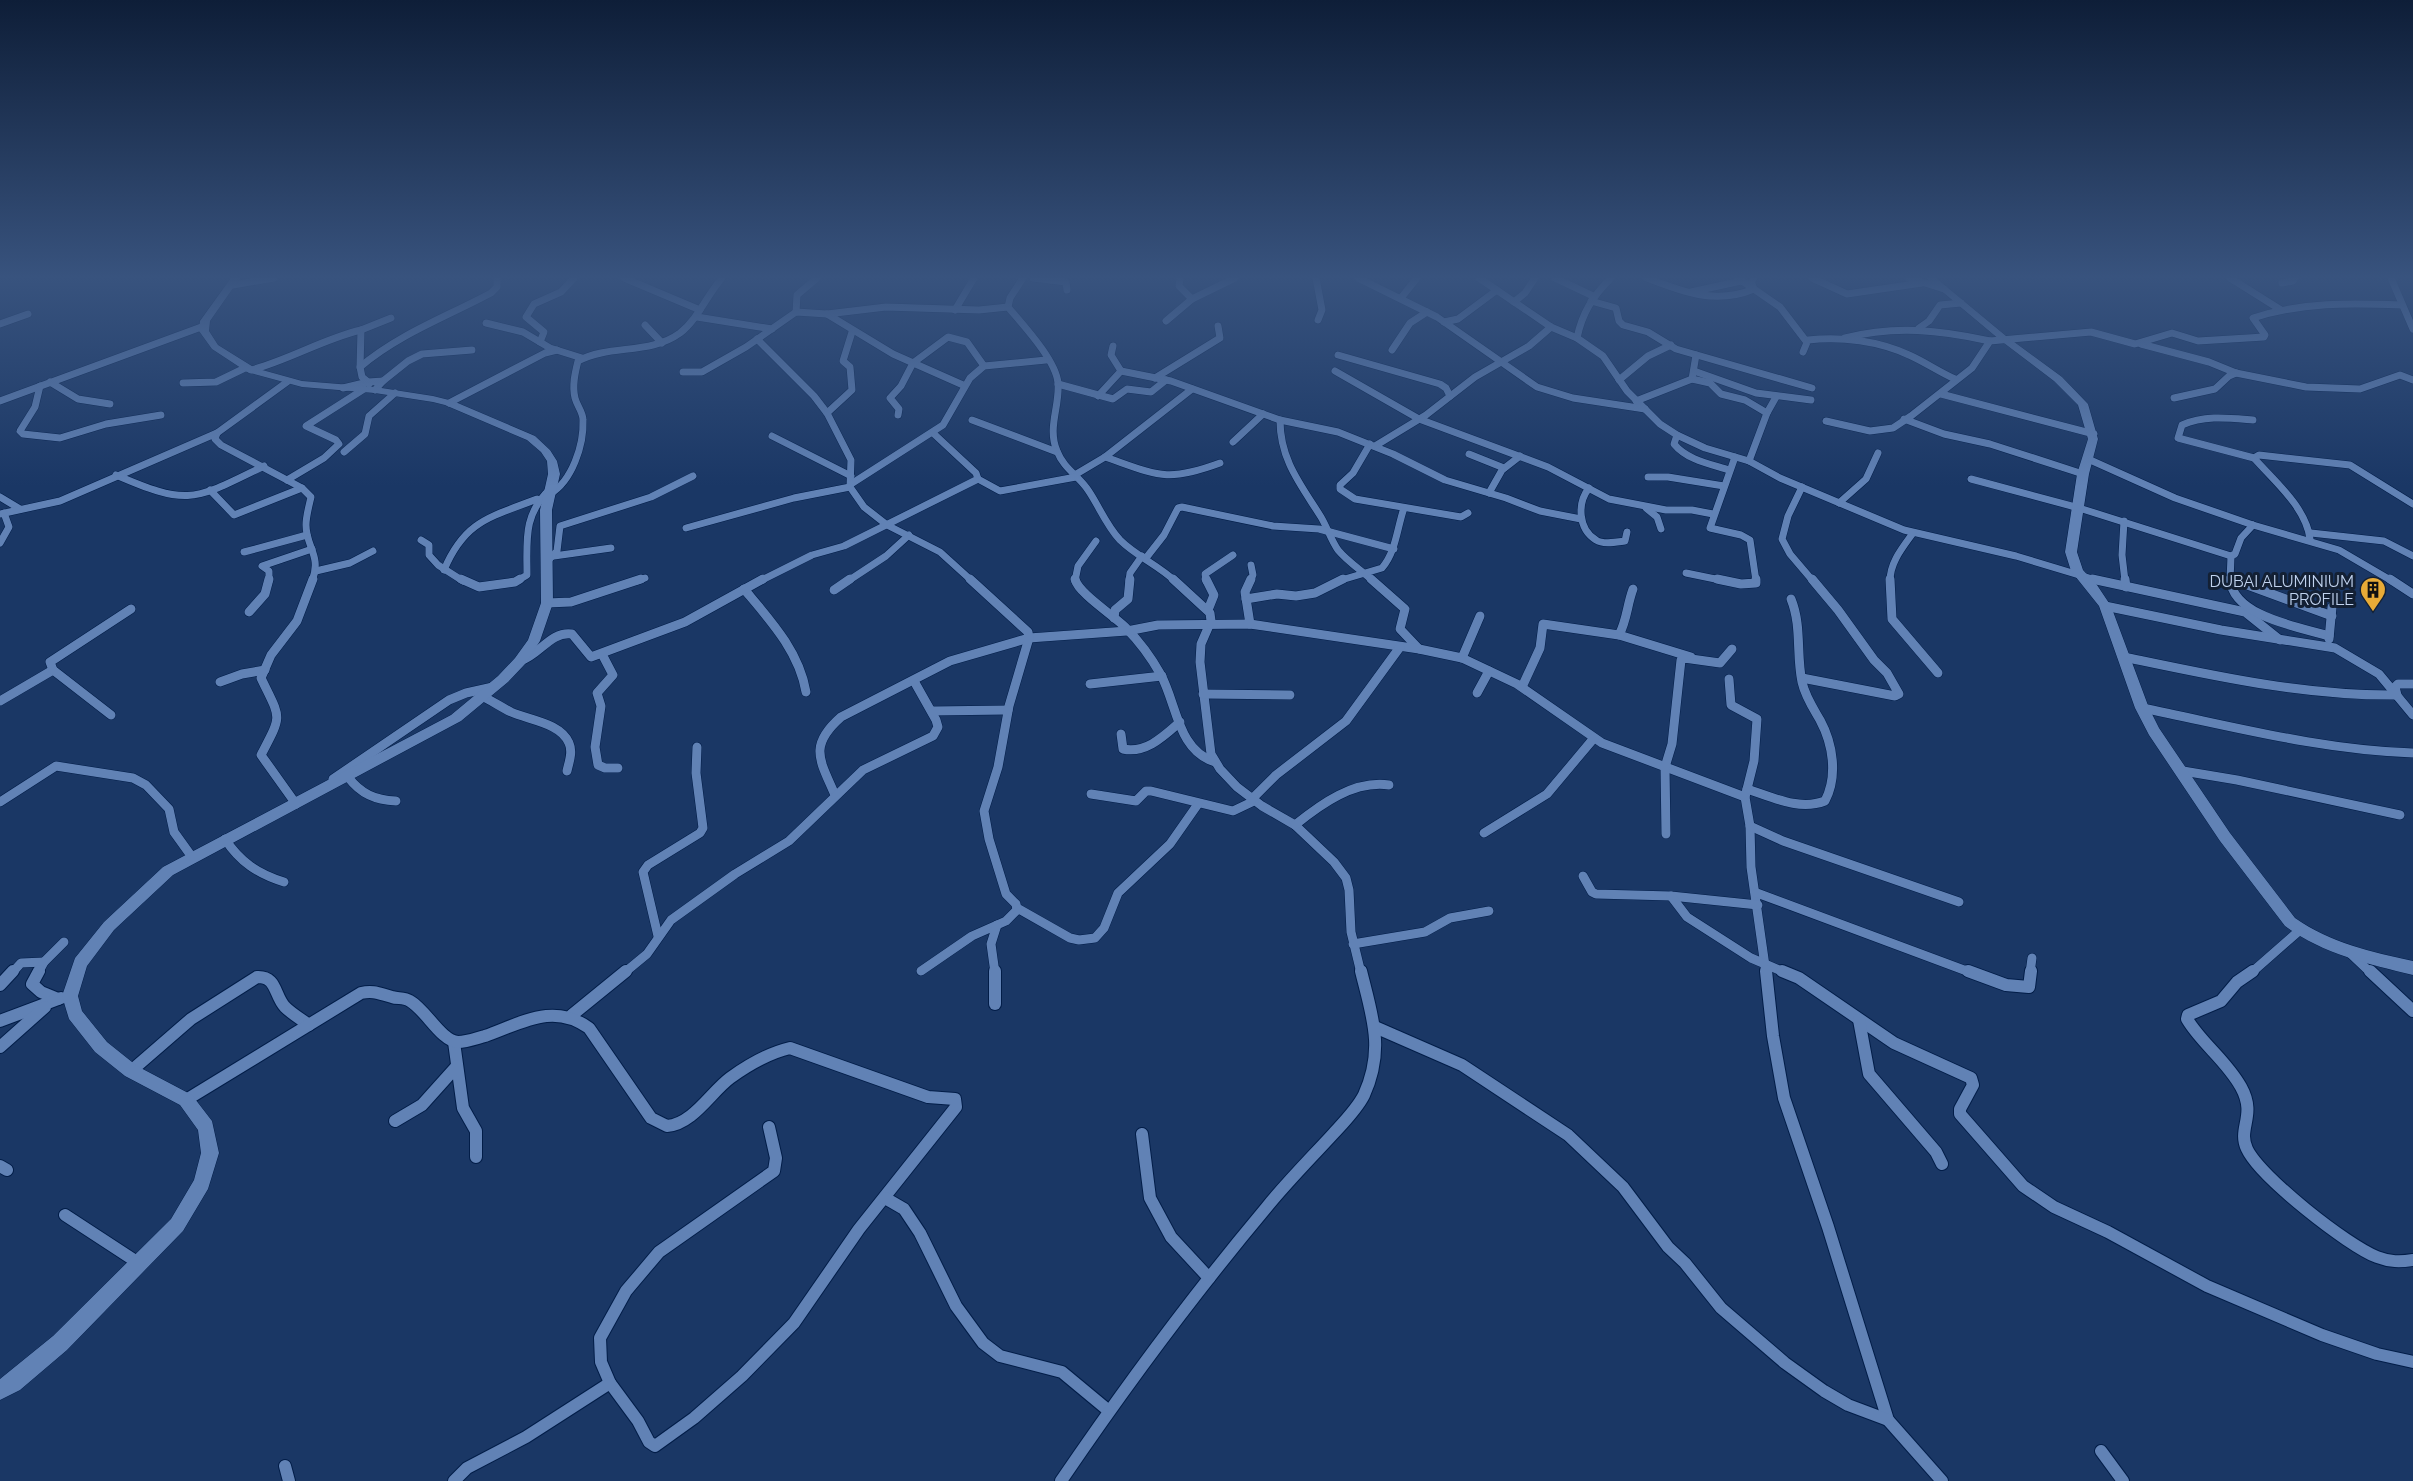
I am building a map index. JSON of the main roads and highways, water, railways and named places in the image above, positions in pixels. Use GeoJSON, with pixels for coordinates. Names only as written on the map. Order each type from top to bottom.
{"type":"FeatureCollection","features":[{"type":"Feature","properties":{"kind":"place","name":"DUBAI ALUMINIUM PROFILE"},"geometry":{"type":"Point","coordinates":[2373,613]}}]}
